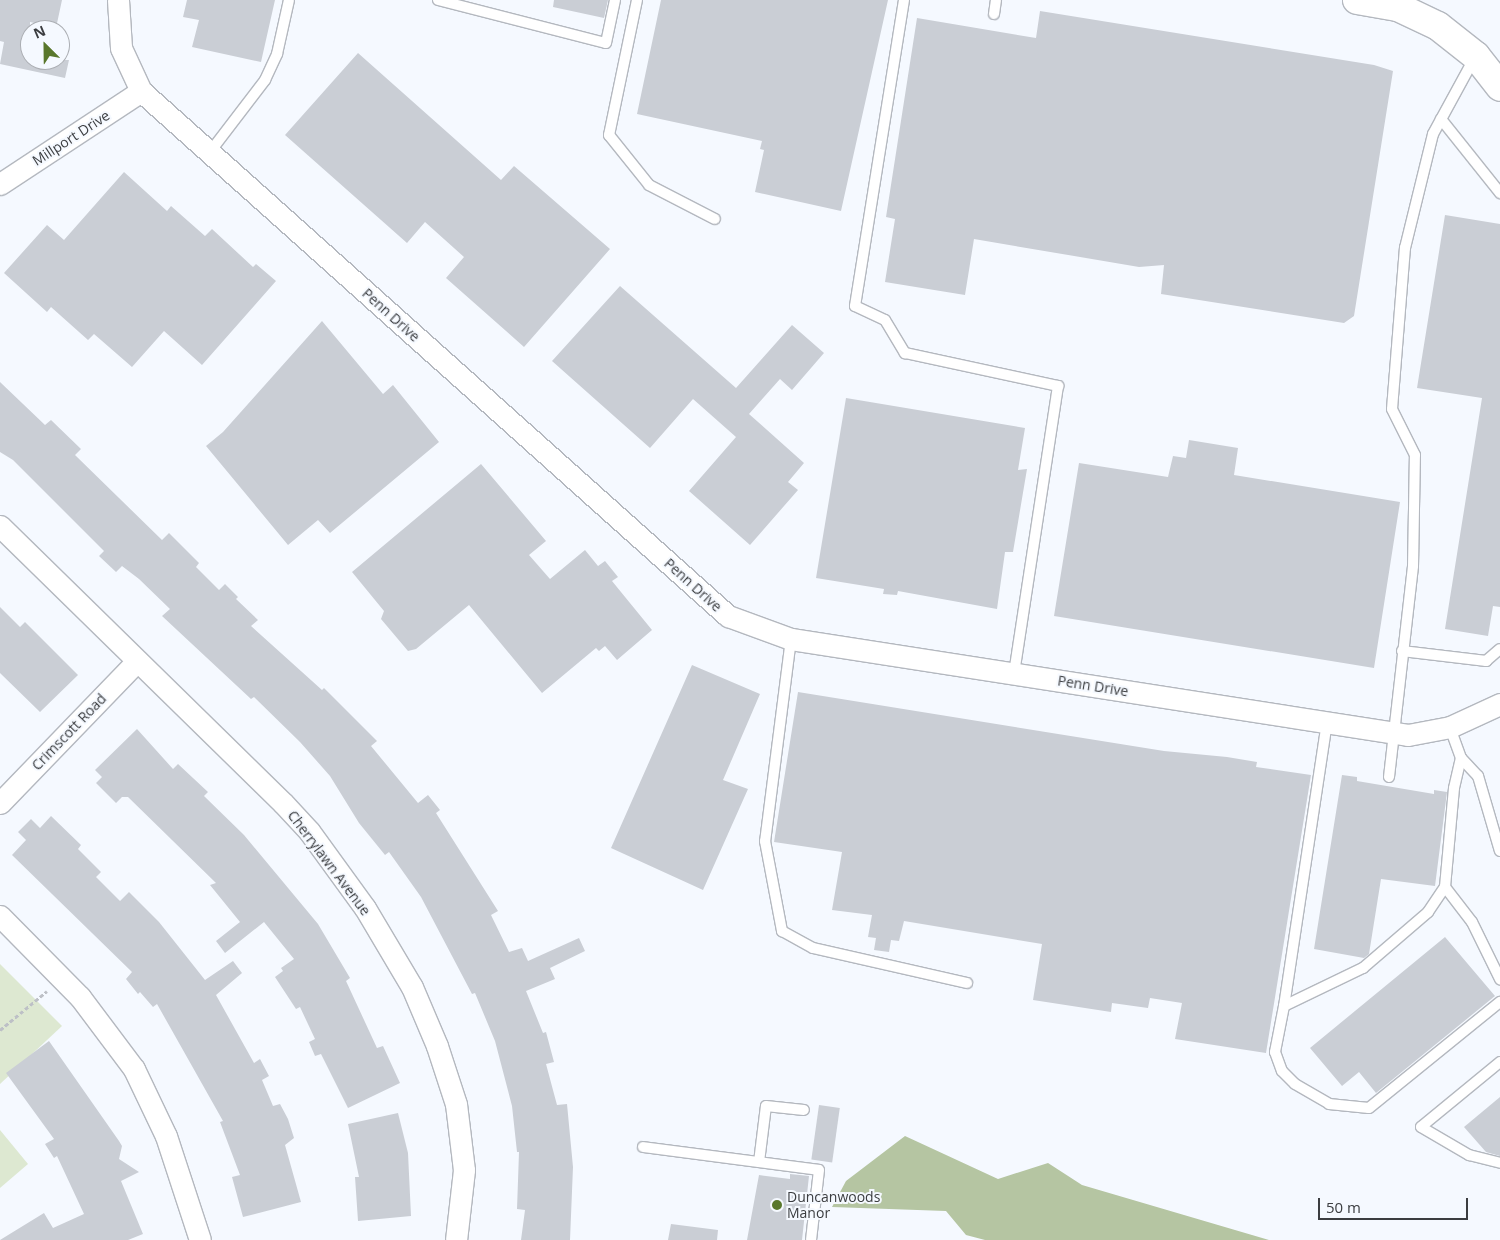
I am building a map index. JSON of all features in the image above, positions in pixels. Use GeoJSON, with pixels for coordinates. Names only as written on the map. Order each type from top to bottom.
{"type":"FeatureCollection","features":[{"type":"Feature","properties":{"kind":"street","name":"Penn Drive"},"geometry":{"type":"LineString","coordinates":[[118,0],[121,48],[141,92],[728,616],[792,639],[1408,735],[1450,727],[1500,704]]}},
{"type":"Feature","properties":{"kind":"street"},"geometry":{"type":"LineString","coordinates":[[1357,0],[1398,6],[1438,26],[1476,56],[1500,87]]}},
{"type":"Feature","properties":{"kind":"street","name":"Millport Drive"},"geometry":{"type":"LineString","coordinates":[[0,184],[141,92]]}},
{"type":"Feature","properties":{"kind":"street","name":"Cherrylawn Avenue"},"geometry":{"type":"LineString","coordinates":[[0,526],[309,831],[365,908],[402,970],[437,1046],[456,1104],[464,1170],[456,1240]]}},
{"type":"Feature","properties":{"kind":"street","name":"Crimscott Road"},"geometry":{"type":"LineString","coordinates":[[0,803],[137,661]]}},
{"type":"Feature","properties":{"kind":"street"},"geometry":{"type":"LineString","coordinates":[[0,916],[62,978],[115,1041],[151,1101],[200,1240]]}},
{"type":"Feature","properties":{"kind":"lane"},"geometry":{"type":"LineString","coordinates":[[210,152],[265,80],[277,54],[289,0]]}},
{"type":"Feature","properties":{"kind":"lane"},"geometry":{"type":"LineString","coordinates":[[438,0],[606,43],[615,0]]}},
{"type":"Feature","properties":{"kind":"lane"},"geometry":{"type":"LineString","coordinates":[[637,0],[609,135],[649,185],[715,219]]}},
{"type":"Feature","properties":{"kind":"lane"},"geometry":{"type":"LineString","coordinates":[[904,0],[855,306],[885,320],[905,353],[1058,386],[1014,673]]}},
{"type":"Feature","properties":{"kind":"lane"},"geometry":{"type":"LineString","coordinates":[[994,14],[996,0]]}},
{"type":"Feature","properties":{"kind":"lane"},"geometry":{"type":"LineString","coordinates":[[1389,777],[1413,566],[1415,455],[1392,410],[1405,248],[1433,134],[1476,56]]}},
{"type":"Feature","properties":{"kind":"lane"},"geometry":{"type":"LineString","coordinates":[[1441,119],[1500,193]]}},
{"type":"Feature","properties":{"kind":"lane"},"geometry":{"type":"LineString","coordinates":[[792,639],[766,840],[782,930],[813,948],[967,983]]}},
{"type":"Feature","properties":{"kind":"lane"},"geometry":{"type":"LineString","coordinates":[[1402,651],[1486,661],[1500,649]]}},
{"type":"Feature","properties":{"kind":"lane"},"geometry":{"type":"LineString","coordinates":[[1327,722],[1284,1006],[1274,1052],[1282,1071],[1295,1084],[1330,1104],[1369,1108],[1500,1002]]}},
{"type":"Feature","properties":{"kind":"lane"},"geometry":{"type":"LineString","coordinates":[[1450,727],[1461,758],[1478,776],[1500,851]]}},
{"type":"Feature","properties":{"kind":"lane"},"geometry":{"type":"LineString","coordinates":[[1284,1006],[1364,968],[1428,912],[1445,887],[1454,788],[1461,758]]}},
{"type":"Feature","properties":{"kind":"lane"},"geometry":{"type":"LineString","coordinates":[[1445,887],[1472,922],[1500,979]]}},
{"type":"Feature","properties":{"kind":"lane"},"geometry":{"type":"LineString","coordinates":[[1500,1062],[1422,1127],[1469,1155],[1500,1163]]}},
{"type":"Feature","properties":{"kind":"lane"},"geometry":{"type":"LineString","coordinates":[[759,1162],[766,1106],[804,1110]]}},
{"type":"Feature","properties":{"kind":"lane"},"geometry":{"type":"LineString","coordinates":[[643,1147],[819,1170],[812,1240]]}},
{"type":"Feature","properties":{"kind":"path"},"geometry":{"type":"LineString","coordinates":[[0,1030],[62,978]]}},
{"type":"Feature","properties":{"kind":"green space"},"geometry":{"type":"Polygon","coordinates":[[[0,964],[62,1026],[0,1084],[0,964]]]}},
{"type":"Feature","properties":{"kind":"green space"},"geometry":{"type":"Polygon","coordinates":[[[0,1130],[28,1164],[0,1188],[0,1130]]]}},
{"type":"Feature","properties":{"kind":"green space"},"geometry":{"type":"Polygon","coordinates":[[[905,1136],[998,1179],[1048,1163],[1082,1185],[1269,1240],[985,1240],[966,1235],[946,1211],[832,1207],[846,1181],[905,1136]]]}},
{"type":"Feature","properties":{"kind":"building"},"geometry":{"type":"Polygon","coordinates":[[[0,0],[62,0],[58,20],[20,20],[20,68],[0,64],[4,42],[0,41],[0,0]]]}},
{"type":"Feature","properties":{"kind":"building"},"geometry":{"type":"Polygon","coordinates":[[[187,0],[275,0],[261,62],[192,47],[199,20],[183,17],[187,0]]]}},
{"type":"Feature","properties":{"kind":"building"},"geometry":{"type":"Polygon","coordinates":[[[554,0],[608,0],[604,18],[553,7],[554,0]]]}},
{"type":"Feature","properties":{"kind":"building"},"geometry":{"type":"Polygon","coordinates":[[[661,0],[888,0],[841,211],[755,192],[764,150],[760,149],[762,141],[637,114],[661,0]]]}},
{"type":"Feature","properties":{"kind":"building"},"geometry":{"type":"Polygon","coordinates":[[[1040,11],[1374,65],[1393,71],[1354,316],[1344,323],[1161,294],[1164,265],[1139,267],[974,239],[965,295],[885,282],[895,219],[886,217],[917,18],[1036,38],[1040,11]]]}},
{"type":"Feature","properties":{"kind":"building"},"geometry":{"type":"Polygon","coordinates":[[[358,53],[501,180],[514,166],[610,249],[524,347],[446,278],[464,257],[425,222],[407,243],[285,135],[358,53]]]}},
{"type":"Feature","properties":{"kind":"building"},"geometry":{"type":"Polygon","coordinates":[[[28,70],[67,70],[65,78],[28,70]]]}},
{"type":"Feature","properties":{"kind":"building"},"geometry":{"type":"Polygon","coordinates":[[[124,172],[167,211],[171,206],[205,236],[212,229],[253,267],[256,264],[276,281],[202,365],[164,331],[132,367],[94,334],[88,340],[51,307],[47,312],[4,273],[47,225],[64,240],[124,172]]]}},
{"type":"Feature","properties":{"kind":"building"},"geometry":{"type":"Polygon","coordinates":[[[1445,215],[1500,224],[1500,607],[1493,606],[1488,636],[1445,629],[1482,398],[1417,388],[1445,215]]]}},
{"type":"Feature","properties":{"kind":"building"},"geometry":{"type":"Polygon","coordinates":[[[620,286],[736,388],[792,325],[824,353],[792,390],[780,379],[749,414],[804,463],[788,482],[798,490],[750,545],[689,491],[736,437],[693,399],[650,448],[552,361],[620,286]]]}},
{"type":"Feature","properties":{"kind":"building"},"geometry":{"type":"Polygon","coordinates":[[[322,321],[383,394],[393,385],[439,442],[330,533],[318,520],[288,545],[206,446],[223,432],[322,321]]]}},
{"type":"Feature","properties":{"kind":"building"},"geometry":{"type":"Polygon","coordinates":[[[0,382],[45,425],[51,420],[81,449],[75,455],[162,540],[169,533],[199,563],[196,567],[219,590],[225,584],[238,597],[236,599],[258,620],[251,626],[322,690],[324,688],[377,741],[371,746],[418,803],[428,795],[440,810],[436,813],[498,911],[491,915],[509,952],[522,948],[528,961],[579,938],[585,951],[550,968],[555,979],[526,991],[543,1033],[546,1032],[554,1062],[546,1064],[557,1105],[567,1104],[573,1167],[570,1240],[521,1240],[525,1210],[517,1209],[519,1152],[517,1152],[512,1106],[495,1041],[475,993],[472,994],[421,897],[389,852],[385,855],[359,823],[330,776],[300,742],[254,697],[251,699],[162,616],[170,609],[139,579],[122,566],[116,572],[99,556],[104,551],[13,460],[0,452],[0,382]]]}},
{"type":"Feature","properties":{"kind":"building"},"geometry":{"type":"Polygon","coordinates":[[[846,398],[1025,428],[1018,470],[1027,469],[1013,552],[1005,552],[997,609],[898,591],[897,595],[883,594],[884,589],[816,578],[846,398]]]}},
{"type":"Feature","properties":{"kind":"building"},"geometry":{"type":"Polygon","coordinates":[[[1189,440],[1238,448],[1234,475],[1400,502],[1374,668],[1054,616],[1079,463],[1168,477],[1173,456],[1186,458],[1189,440]]]}},
{"type":"Feature","properties":{"kind":"building"},"geometry":{"type":"Polygon","coordinates":[[[481,464],[546,541],[529,555],[550,579],[585,550],[598,566],[605,561],[618,577],[612,581],[652,630],[617,660],[605,646],[599,651],[596,648],[542,693],[469,605],[416,649],[408,651],[381,619],[384,611],[352,572],[481,464]]]}},
{"type":"Feature","properties":{"kind":"building"},"geometry":{"type":"Polygon","coordinates":[[[0,607],[20,627],[25,622],[78,675],[40,712],[0,673],[0,607]]]}},
{"type":"Feature","properties":{"kind":"building"},"geometry":{"type":"Polygon","coordinates":[[[692,665],[760,694],[723,780],[748,789],[703,890],[611,848],[692,665]]]}},
{"type":"Feature","properties":{"kind":"building"},"geometry":{"type":"Polygon","coordinates":[[[798,692],[1164,751],[1227,757],[1257,762],[1256,767],[1311,775],[1266,1053],[1175,1039],[1182,1003],[1150,998],[1148,1008],[1112,1003],[1111,1012],[1033,1000],[1042,944],[904,921],[899,941],[891,940],[889,952],[874,950],[876,938],[868,937],[872,915],[832,910],[842,852],[774,842],[798,692]]]}},
{"type":"Feature","properties":{"kind":"building"},"geometry":{"type":"Polygon","coordinates":[[[137,729],[173,769],[178,764],[208,792],[204,796],[244,835],[318,924],[350,978],[346,981],[377,1048],[383,1046],[400,1083],[348,1108],[321,1054],[315,1056],[309,1042],[315,1039],[300,1007],[296,1009],[275,977],[283,971],[281,968],[294,959],[264,922],[225,953],[216,941],[240,922],[210,885],[216,883],[128,797],[122,797],[116,803],[96,783],[102,777],[95,770],[137,729]]]}},
{"type":"Feature","properties":{"kind":"building"},"geometry":{"type":"Polygon","coordinates":[[[1342,775],[1357,777],[1357,781],[1434,794],[1434,790],[1447,792],[1435,886],[1381,879],[1369,954],[1364,958],[1314,949],[1342,775]]]}},
{"type":"Feature","properties":{"kind":"building"},"geometry":{"type":"Polygon","coordinates":[[[51,816],[81,845],[78,849],[101,872],[96,877],[120,901],[129,892],[159,922],[205,980],[233,961],[242,973],[216,995],[254,1063],[260,1059],[269,1076],[262,1080],[273,1106],[280,1104],[288,1119],[294,1138],[285,1145],[301,1202],[243,1217],[232,1177],[240,1175],[220,1122],[223,1121],[157,1004],[153,1007],[140,992],[138,994],[126,979],[132,972],[12,855],[26,840],[18,832],[31,819],[40,828],[51,816]]]}},
{"type":"Feature","properties":{"kind":"building"},"geometry":{"type":"Polygon","coordinates":[[[1445,937],[1495,996],[1376,1093],[1359,1072],[1342,1086],[1310,1048],[1445,937]]]}},
{"type":"Feature","properties":{"kind":"building"},"geometry":{"type":"Polygon","coordinates":[[[49,1041],[122,1146],[119,1159],[139,1172],[121,1181],[143,1234],[128,1240],[0,1240],[44,1213],[53,1228],[84,1214],[57,1156],[54,1158],[45,1144],[54,1139],[6,1073],[49,1041]]]}},
{"type":"Feature","properties":{"kind":"building"},"geometry":{"type":"Polygon","coordinates":[[[1500,1097],[1500,1156],[1486,1152],[1464,1127],[1500,1097]]]}},
{"type":"Feature","properties":{"kind":"building"},"geometry":{"type":"Polygon","coordinates":[[[819,1105],[840,1108],[832,1162],[811,1159],[819,1105]]]}},
{"type":"Feature","properties":{"kind":"building"},"geometry":{"type":"Polygon","coordinates":[[[398,1113],[408,1153],[411,1216],[358,1221],[355,1177],[359,1177],[348,1124],[398,1113]]]}},
{"type":"Feature","properties":{"kind":"building","name":"Duncanwoods Manor"},"geometry":{"type":"Polygon","coordinates":[[[790,1174],[809,1176],[802,1240],[747,1240],[759,1175],[790,1179],[790,1174]]]}},
{"type":"Feature","properties":{"kind":"building"},"geometry":{"type":"Polygon","coordinates":[[[671,1224],[718,1230],[717,1240],[668,1240],[671,1224]]]}},
{"type":"Feature","properties":{"kind":"place","name":"Duncanwoods Manor"},"geometry":{"type":"Point","coordinates":[777,1205]}}]}
